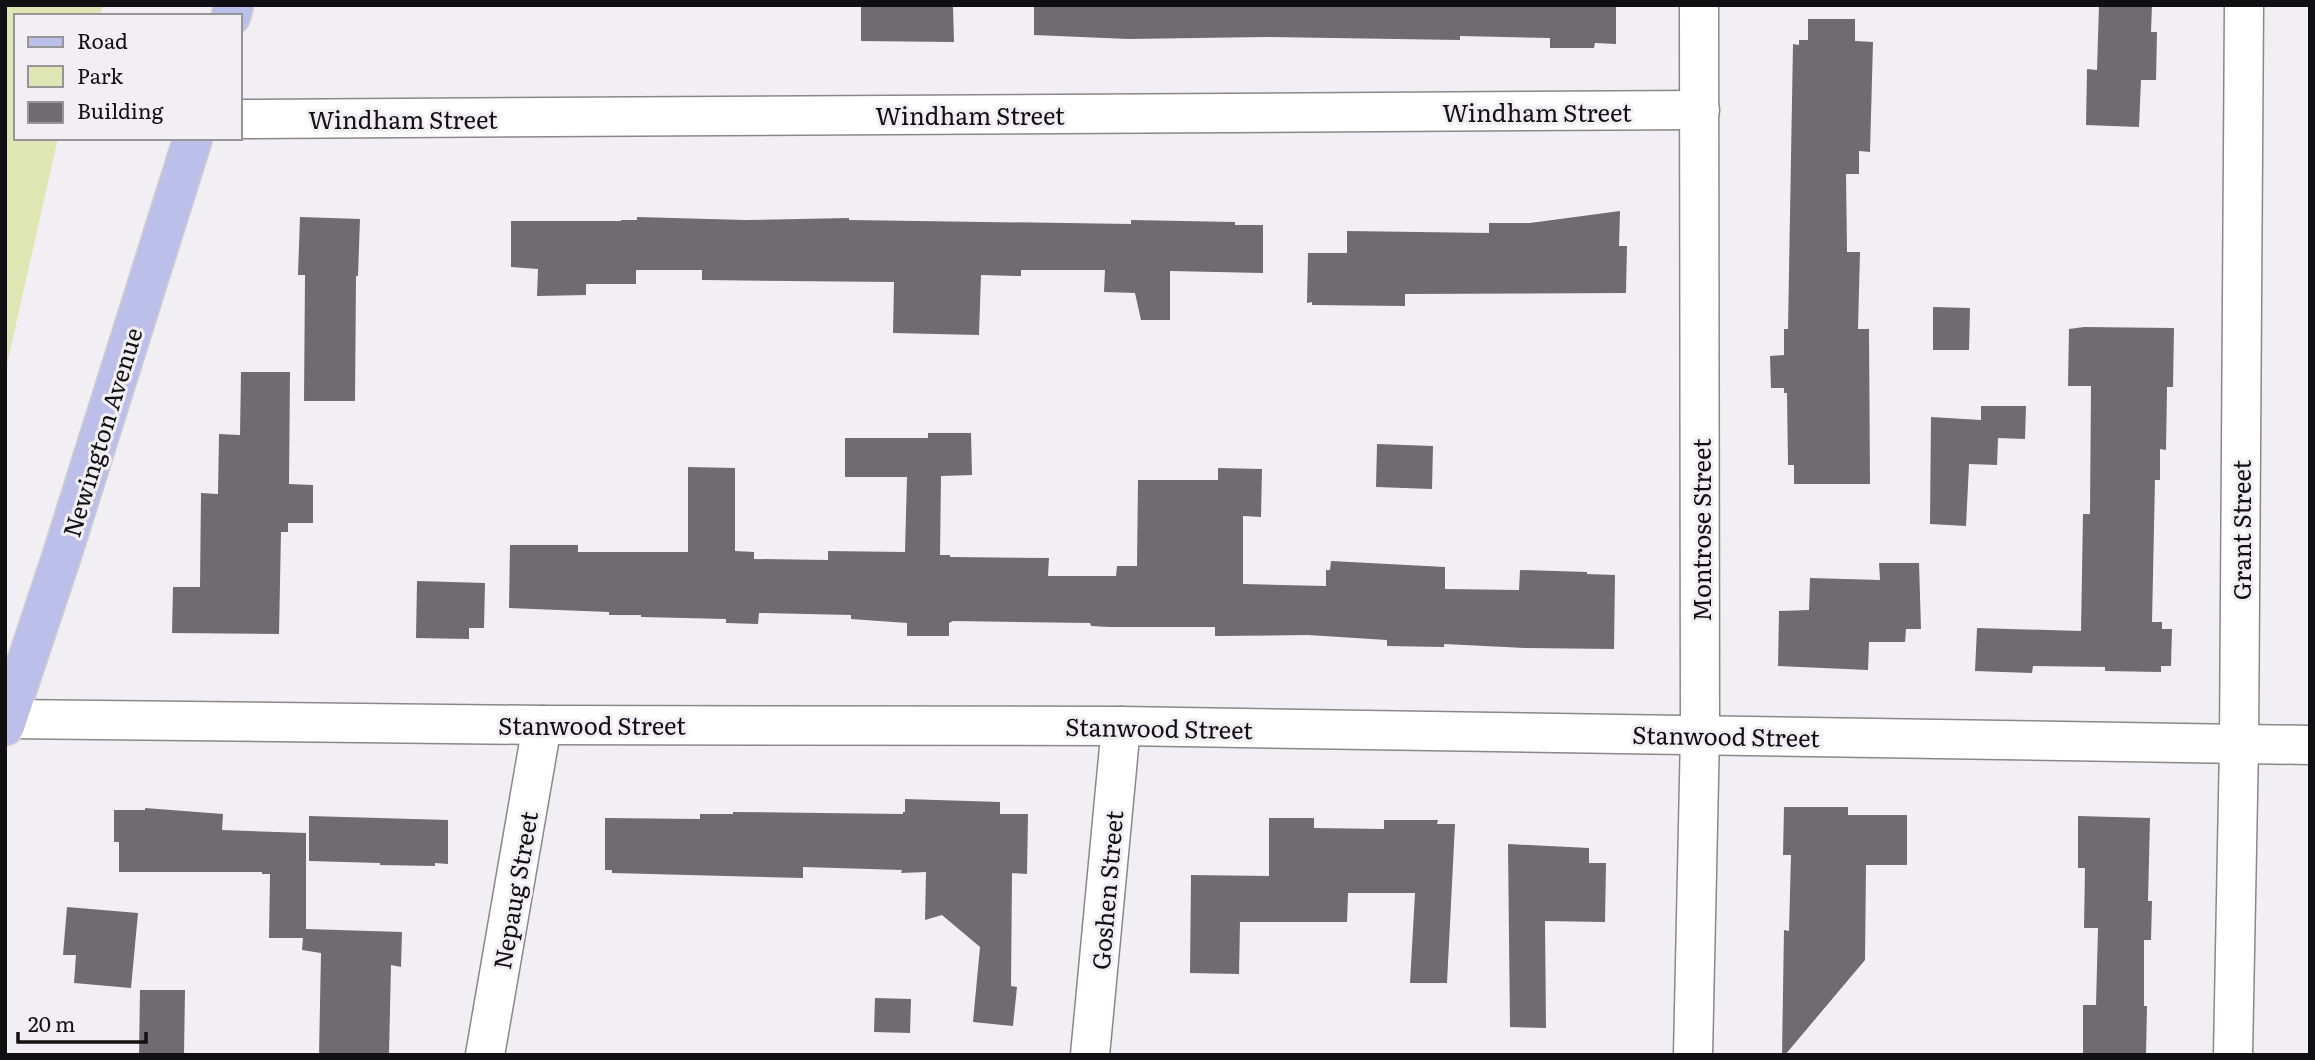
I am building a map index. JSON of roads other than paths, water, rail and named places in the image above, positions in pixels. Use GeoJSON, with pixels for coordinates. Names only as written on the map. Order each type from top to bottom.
{"type":"FeatureCollection","features":[{"type":"Feature","properties":{"kind":"main road","name":"Newington Avenue"},"geometry":{"type":"LineString","coordinates":[[6,722],[66,542],[192,140]]}},
{"type":"Feature","properties":{"kind":"street","name":"Montrose Street"},"geometry":{"type":"LineString","coordinates":[[1693,1055],[1700,734],[1699,5]]}},
{"type":"Feature","properties":{"kind":"street","name":"Grant Street"},"geometry":{"type":"LineString","coordinates":[[2233,1055],[2239,744],[2244,5]]}},
{"type":"Feature","properties":{"kind":"street","name":"Windham Street"},"geometry":{"type":"LineString","coordinates":[[242,119],[1700,110]]}},
{"type":"Feature","properties":{"kind":"street","name":"Stanwood Street"},"geometry":{"type":"LineString","coordinates":[[6,722],[1121,726],[2310,745]]}},
{"type":"Feature","properties":{"kind":"street","name":"Nepaug Street"},"geometry":{"type":"LineString","coordinates":[[485,1055],[542,725]]}},
{"type":"Feature","properties":{"kind":"street","name":"Goshen Street"},"geometry":{"type":"LineString","coordinates":[[1090,1055],[1121,726]]}}]}
